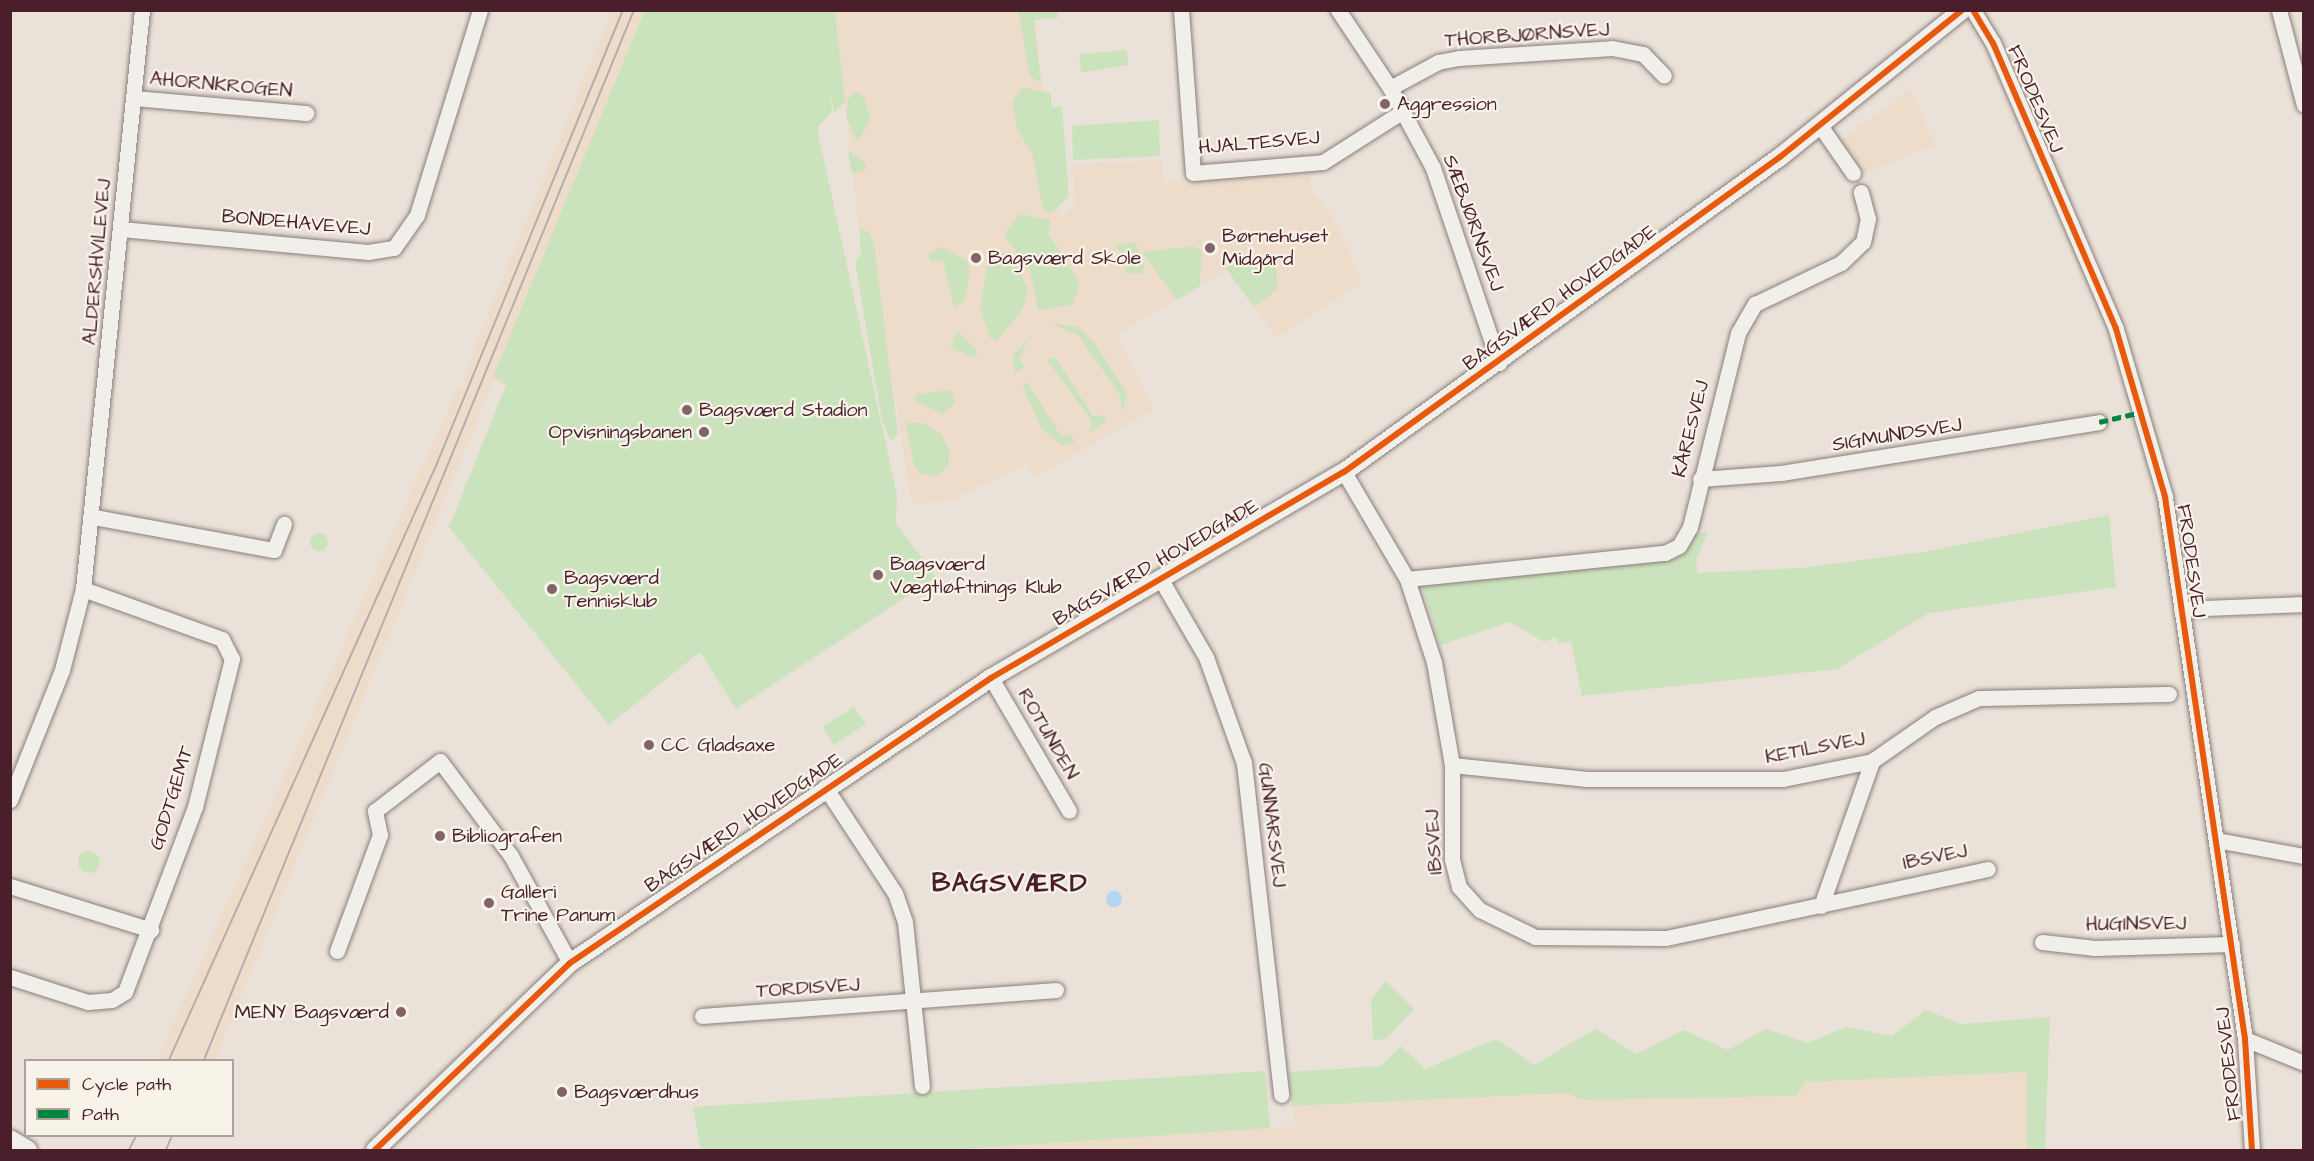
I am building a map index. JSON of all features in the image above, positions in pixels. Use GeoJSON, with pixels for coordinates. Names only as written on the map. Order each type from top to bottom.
{"type":"FeatureCollection","features":[{"type":"Feature","properties":{"kind":"street","name":"ALDERSHVILEVEJ"},"geometry":{"type":"LineString","coordinates":[[10,800],[62,670],[83,589],[94,517],[142,10]]}},
{"type":"Feature","properties":{"kind":"street","name":"BONDEHAVEVEJ"},"geometry":{"type":"LineString","coordinates":[[121,229],[369,252],[394,248],[417,215],[480,10]]}},
{"type":"Feature","properties":{"kind":"street","name":"HJALTESVEJ"},"geometry":{"type":"LineString","coordinates":[[1181,10],[1193,172],[1323,162],[1403,111]]}},
{"type":"Feature","properties":{"kind":"street","name":"SÆBJØRNSVEJ"},"geometry":{"type":"LineString","coordinates":[[1338,10],[1403,111],[1452,215],[1499,363]]}},
{"type":"Feature","properties":{"kind":"street","name":"BAGSVÆRD HOVEDGADE"},"geometry":{"type":"LineString","coordinates":[[375,1150],[570,963],[825,787],[991,678],[1344,471],[1499,363],[1821,127],[1962,10]]}},
{"type":"Feature","properties":{"kind":"street","name":"FRODESVEJ"},"geometry":{"type":"LineString","coordinates":[[1973,10],[1993,43],[2116,329],[2165,497],[2245,1040],[2252,1150]]}},
{"type":"Feature","properties":{"kind":"street"},"geometry":{"type":"LineString","coordinates":[[2279,10],[2304,105]]}},
{"type":"Feature","properties":{"kind":"street","name":"THORBJØRNSVEJ"},"geometry":{"type":"LineString","coordinates":[[1389,88],[1438,62],[1459,58],[1612,48],[1643,54],[1664,76]]}},
{"type":"Feature","properties":{"kind":"street","name":"AHORNKROGEN"},"geometry":{"type":"LineString","coordinates":[[133,98],[306,113]]}},
{"type":"Feature","properties":{"kind":"street"},"geometry":{"type":"LineString","coordinates":[[1821,127],[1853,173]]}},
{"type":"Feature","properties":{"kind":"street","name":"KÅRESVEJ"},"geometry":{"type":"LineString","coordinates":[[1407,579],[1665,554],[1680,546],[1690,526],[1738,333],[1755,304],[1841,263],[1863,242],[1869,219],[1861,192]]}},
{"type":"Feature","properties":{"kind":"street","name":"SIGMUNDSVEJ"},"geometry":{"type":"LineString","coordinates":[[1700,479],[1781,473],[2099,422]]}},
{"type":"Feature","properties":{"kind":"street","name":"IBSVEJ"},"geometry":{"type":"LineString","coordinates":[[1344,471],[1407,579],[1446,706],[1452,765],[1450,841],[1459,887],[1480,910],[1536,937],[1666,938],[1821,906],[1915,881],[1988,869]]}},
{"type":"Feature","properties":{"kind":"street"},"geometry":{"type":"LineString","coordinates":[[94,517],[274,550],[284,524]]}},
{"type":"Feature","properties":{"kind":"street","name":"GUNNARSVEJ"},"geometry":{"type":"LineString","coordinates":[[1160,578],[1206,657],[1244,764],[1281,1095]]}},
{"type":"Feature","properties":{"kind":"street","name":"GODTGEMT"},"geometry":{"type":"LineString","coordinates":[[10,978],[88,1002],[112,1000],[133,978],[195,807],[232,654],[222,639],[83,589]]}},
{"type":"Feature","properties":{"kind":"street"},"geometry":{"type":"LineString","coordinates":[[2181,609],[2304,604]]}},
{"type":"Feature","properties":{"kind":"street","name":"ROTUNDEN"},"geometry":{"type":"LineString","coordinates":[[991,678],[1069,811]]}},
{"type":"Feature","properties":{"kind":"street","name":"KETILSVEJ"},"geometry":{"type":"LineString","coordinates":[[1452,765],[1587,779],[1773,779],[1872,761],[1935,717],[1980,698],[2169,694]]}},
{"type":"Feature","properties":{"kind":"street"},"geometry":{"type":"LineString","coordinates":[[337,951],[380,835],[375,811],[440,761],[511,856],[570,963]]}},
{"type":"Feature","properties":{"kind":"street"},"geometry":{"type":"LineString","coordinates":[[1821,906],[1872,761]]}},
{"type":"Feature","properties":{"kind":"street"},"geometry":{"type":"LineString","coordinates":[[825,787],[895,892],[916,1001],[922,1086]]}},
{"type":"Feature","properties":{"kind":"street"},"geometry":{"type":"LineString","coordinates":[[2216,840],[2304,856]]}},
{"type":"Feature","properties":{"kind":"street"},"geometry":{"type":"LineString","coordinates":[[10,885],[151,930]]}},
{"type":"Feature","properties":{"kind":"street","name":"HUGINSVEJ"},"geometry":{"type":"LineString","coordinates":[[2042,942],[2095,948],[2232,944]]}},
{"type":"Feature","properties":{"kind":"street","name":"TORDISVEJ"},"geometry":{"type":"LineString","coordinates":[[702,1016],[1056,990]]}},
{"type":"Feature","properties":{"kind":"street"},"geometry":{"type":"LineString","coordinates":[[2245,1040],[2304,1063]]}},
{"type":"Feature","properties":{"kind":"street"},"geometry":{"type":"LineString","coordinates":[[10,1139],[28,1150]]}},
{"type":"Feature","properties":{"kind":"shaded area"},"geometry":{"type":"Polygon","coordinates":[[[612,11],[645,11],[215,1059],[157,1059],[457,390],[463,388],[473,351],[612,11]]]}},
{"type":"Feature","properties":{"kind":"shaded area","name":"Bagsværd Skole"},"geometry":{"type":"Polygon","coordinates":[[[835,11],[1033,11],[1060,220],[1075,203],[1073,167],[1088,164],[1162,160],[1163,182],[1310,174],[1311,191],[1332,215],[1363,282],[1277,338],[1227,270],[1117,334],[1155,409],[1035,477],[1026,464],[952,500],[912,505],[869,232],[859,228],[835,11]]]}},
{"type":"Feature","properties":{"kind":"shaded area"},"geometry":{"type":"Polygon","coordinates":[[[1911,89],[1935,145],[1860,176],[1841,140],[1911,89]]]}},
{"type":"Feature","properties":{"kind":"shaded area"},"geometry":{"type":"Polygon","coordinates":[[[2027,1072],[2027,1150],[949,1150],[1295,1126],[1292,1106],[1566,1093],[1583,1100],[1796,1096],[1804,1082],[2027,1072]]]}},
{"type":"Feature","properties":{"kind":"green space","name":"Bagsværd Stadion"},"geometry":{"type":"Polygon","coordinates":[[[645,10],[835,11],[845,102],[834,113],[830,91],[832,112],[817,128],[897,495],[896,523],[936,577],[736,709],[700,652],[609,725],[449,527],[506,385],[493,377],[645,10]]]}},
{"type":"Feature","properties":{"kind":"green space"},"geometry":{"type":"Polygon","coordinates":[[[1018,11],[1057,11],[1058,18],[1034,20],[1041,83],[1030,76],[1018,11]]]}},
{"type":"Feature","properties":{"kind":"green space"},"geometry":{"type":"Polygon","coordinates":[[[1127,50],[1128,65],[1081,73],[1079,54],[1127,50]]]}},
{"type":"Feature","properties":{"kind":"green space"},"geometry":{"type":"Polygon","coordinates":[[[1023,87],[1051,93],[1052,107],[1062,107],[1069,197],[1051,213],[1043,209],[1032,153],[1017,129],[1012,101],[1023,87]]]}},
{"type":"Feature","properties":{"kind":"green space"},"geometry":{"type":"Polygon","coordinates":[[[856,92],[864,96],[870,118],[858,143],[846,116],[848,99],[856,92]]]}},
{"type":"Feature","properties":{"kind":"green space"},"geometry":{"type":"Polygon","coordinates":[[[1159,120],[1160,156],[1073,160],[1072,126],[1159,120]]]}},
{"type":"Feature","properties":{"kind":"green space"},"geometry":{"type":"Polygon","coordinates":[[[848,150],[866,164],[866,169],[852,174],[848,150]]]}},
{"type":"Feature","properties":{"kind":"green space"},"geometry":{"type":"Polygon","coordinates":[[[1020,214],[1050,220],[1048,233],[1080,284],[1072,305],[1038,310],[1030,270],[1004,235],[1020,214]]]}},
{"type":"Feature","properties":{"kind":"green space"},"geometry":{"type":"Polygon","coordinates":[[[859,228],[869,232],[874,244],[898,433],[891,442],[882,421],[855,261],[861,253],[859,228]]]}},
{"type":"Feature","properties":{"kind":"green space"},"geometry":{"type":"Polygon","coordinates":[[[1135,242],[1144,264],[1143,274],[1125,273],[1125,258],[1115,245],[1135,242]]]}},
{"type":"Feature","properties":{"kind":"green space"},"geometry":{"type":"Polygon","coordinates":[[[1193,246],[1202,251],[1200,286],[1177,300],[1142,252],[1193,246]]]}},
{"type":"Feature","properties":{"kind":"green space"},"geometry":{"type":"Polygon","coordinates":[[[941,247],[966,260],[970,270],[965,301],[954,308],[943,260],[930,261],[929,254],[941,247]]]}},
{"type":"Feature","properties":{"kind":"green space"},"geometry":{"type":"Polygon","coordinates":[[[1000,250],[1019,268],[1028,290],[1023,309],[997,341],[990,338],[980,309],[989,255],[1000,250]]]}},
{"type":"Feature","properties":{"kind":"green space"},"geometry":{"type":"Polygon","coordinates":[[[1275,258],[1278,289],[1254,307],[1227,270],[1231,260],[1275,258]]]}},
{"type":"Feature","properties":{"kind":"green space"},"geometry":{"type":"Polygon","coordinates":[[[1051,323],[1078,327],[1096,345],[1127,394],[1122,413],[1120,395],[1079,336],[1051,323]]]}},
{"type":"Feature","properties":{"kind":"green space"},"geometry":{"type":"Polygon","coordinates":[[[957,330],[978,353],[972,357],[951,347],[957,330]]]}},
{"type":"Feature","properties":{"kind":"green space"},"geometry":{"type":"Polygon","coordinates":[[[1030,336],[1019,359],[1025,367],[1015,373],[1013,356],[1030,336]]]}},
{"type":"Feature","properties":{"kind":"green space"},"geometry":{"type":"Polygon","coordinates":[[[1055,357],[1093,416],[1104,415],[1107,421],[1090,433],[1092,421],[1047,360],[1055,357]]]}},
{"type":"Feature","properties":{"kind":"green space"},"geometry":{"type":"Polygon","coordinates":[[[1027,382],[1061,436],[1071,435],[1075,442],[1063,446],[1041,428],[1022,384],[1027,382]]]}},
{"type":"Feature","properties":{"kind":"green space"},"geometry":{"type":"Polygon","coordinates":[[[951,390],[955,403],[943,414],[914,400],[917,394],[951,390]]]}},
{"type":"Feature","properties":{"kind":"green space"},"geometry":{"type":"Polygon","coordinates":[[[906,423],[923,423],[941,434],[950,451],[948,466],[937,476],[920,474],[914,466],[906,423]]]}},
{"type":"Feature","properties":{"kind":"green space"},"geometry":{"type":"Polygon","coordinates":[[[2109,515],[2116,587],[1929,613],[1837,669],[1582,696],[1571,642],[1559,643],[1555,637],[1544,642],[1510,622],[1440,645],[1421,582],[1680,554],[1691,536],[1708,531],[1696,560],[1698,573],[1801,568],[1923,552],[2109,515]]]}},
{"type":"Feature","properties":{"kind":"green space"},"geometry":{"type":"Polygon","coordinates":[[[315,533],[323,533],[328,538],[326,549],[315,551],[310,546],[310,538],[315,533]]]}},
{"type":"Feature","properties":{"kind":"green space"},"geometry":{"type":"Polygon","coordinates":[[[854,707],[866,724],[834,745],[822,727],[854,707]]]}},
{"type":"Feature","properties":{"kind":"green space"},"geometry":{"type":"Polygon","coordinates":[[[89,851],[97,854],[100,862],[97,870],[89,873],[81,870],[78,862],[81,854],[89,851]]]}},
{"type":"Feature","properties":{"kind":"green space"},"geometry":{"type":"Polygon","coordinates":[[[1386,981],[1414,1009],[1386,1039],[1373,1040],[1371,1000],[1386,981]]]}},
{"type":"Feature","properties":{"kind":"green space"},"geometry":{"type":"Polygon","coordinates":[[[1925,1010],[1962,1024],[2050,1017],[2045,1150],[2027,1150],[2027,1072],[1805,1082],[1797,1096],[1583,1100],[1566,1093],[1292,1106],[1289,1072],[1381,1066],[1401,1046],[1425,1069],[1496,1039],[1534,1065],[1595,1029],[1637,1054],[1684,1030],[1728,1050],[1766,1029],[1807,1043],[1847,1027],[1892,1036],[1925,1010]]]}},
{"type":"Feature","properties":{"kind":"green space"},"geometry":{"type":"Polygon","coordinates":[[[1265,1071],[1270,1128],[949,1150],[701,1150],[693,1107],[1265,1071]]]}},
{"type":"Feature","properties":{"kind":"water"},"geometry":{"type":"Polygon","coordinates":[[[1114,891],[1122,899],[1114,907],[1106,899],[1114,891]]]}},
{"type":"Feature","properties":{"kind":"tram line"},"geometry":{"type":"LineString","coordinates":[[169,1059],[436,466],[623,10]]}},
{"type":"Feature","properties":{"kind":"tram line"},"geometry":{"type":"LineString","coordinates":[[204,1059],[634,10]]}},
{"type":"Feature","properties":{"kind":"tram line"},"geometry":{"type":"LineString","coordinates":[[129,1150],[136,1137]]}},
{"type":"Feature","properties":{"kind":"tram line"},"geometry":{"type":"LineString","coordinates":[[166,1150],[172,1137]]}},
{"type":"Feature","properties":{"kind":"marked path"},"geometry":{"type":"LineString","coordinates":[[2099,422],[2142,412]]}},
{"type":"Feature","properties":{"kind":"cycle path"},"geometry":{"type":"LineString","coordinates":[[375,1150],[570,963],[991,678],[1344,472],[1780,157],[1962,10]]}},
{"type":"Feature","properties":{"kind":"cycle path"},"geometry":{"type":"LineString","coordinates":[[1973,10],[1993,43],[2116,329],[2165,497],[2245,1039],[2252,1150]]}},
{"type":"Feature","properties":{"kind":"place","name":"Aggression"},"geometry":{"type":"Point","coordinates":[1385,104]}},
{"type":"Feature","properties":{"kind":"place","name":"Børnehuset Midgård"},"geometry":{"type":"Point","coordinates":[1210,248]}},
{"type":"Feature","properties":{"kind":"place","name":"Bagsværd Skole"},"geometry":{"type":"Point","coordinates":[976,258]}},
{"type":"Feature","properties":{"kind":"place","name":"Bagsværd Stadion"},"geometry":{"type":"Point","coordinates":[687,410]}},
{"type":"Feature","properties":{"kind":"place","name":"Opvisningsbanen"},"geometry":{"type":"Point","coordinates":[704,432]}},
{"type":"Feature","properties":{"kind":"place","name":"Bagsværd Vægtløftnings Klub"},"geometry":{"type":"Point","coordinates":[878,575]}},
{"type":"Feature","properties":{"kind":"place","name":"Bagsværd Tennisklub"},"geometry":{"type":"Point","coordinates":[552,589]}},
{"type":"Feature","properties":{"kind":"place","name":"CC Gladsaxe"},"geometry":{"type":"Point","coordinates":[649,745]}},
{"type":"Feature","properties":{"kind":"place","name":"Bibliografen"},"geometry":{"type":"Point","coordinates":[440,836]}},
{"type":"Feature","properties":{"kind":"place","name":"Galleri Trine Panum"},"geometry":{"type":"Point","coordinates":[489,903]}},
{"type":"Feature","properties":{"kind":"place","name":"MENY Bagsværd"},"geometry":{"type":"Point","coordinates":[401,1012]}},
{"type":"Feature","properties":{"kind":"place","name":"Bagsværdhus"},"geometry":{"type":"Point","coordinates":[562,1092]}},
{"type":"Feature","properties":{"kind":"district","name":"BAGSVÆRD"},"geometry":{"type":"Point","coordinates":[1010,884]}}]}
